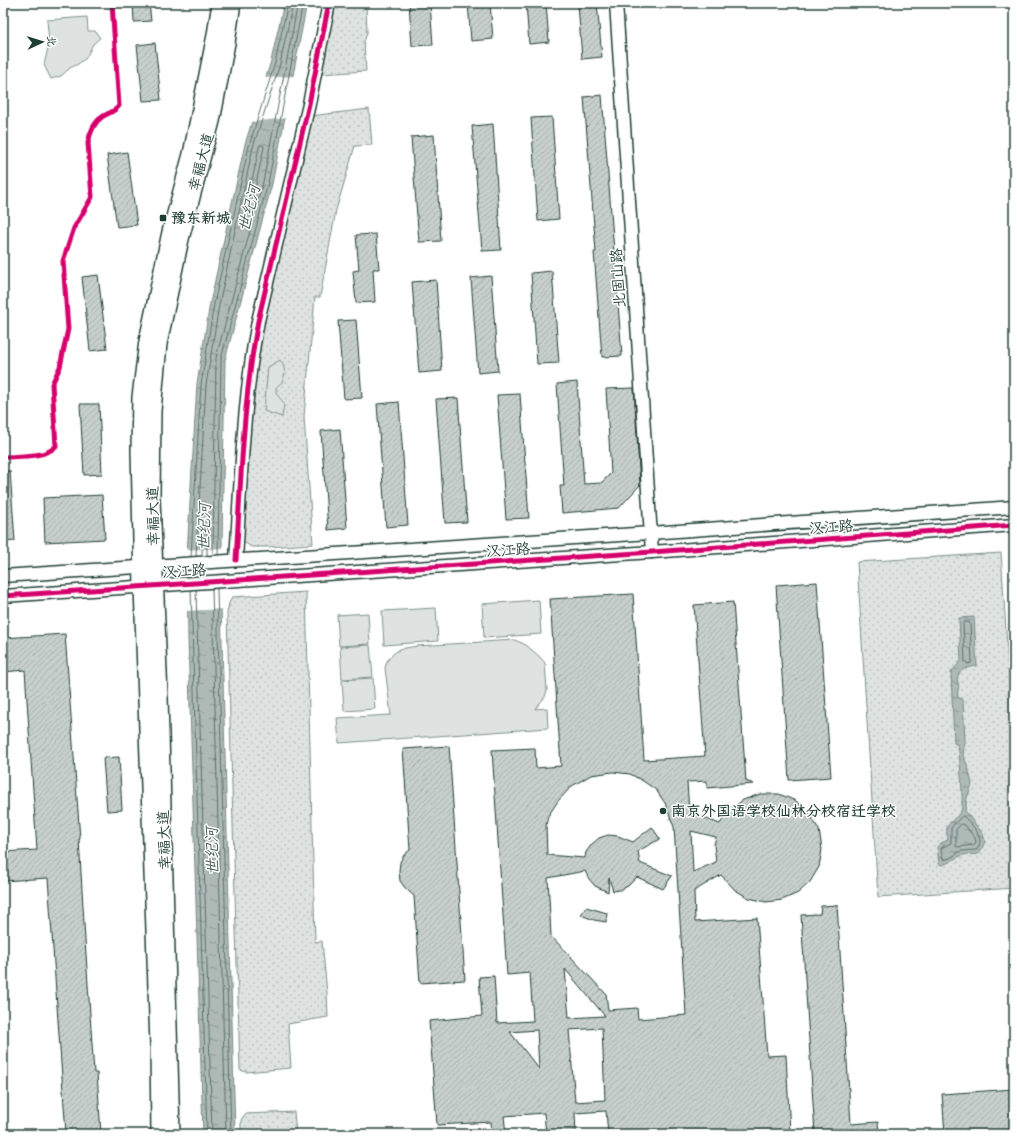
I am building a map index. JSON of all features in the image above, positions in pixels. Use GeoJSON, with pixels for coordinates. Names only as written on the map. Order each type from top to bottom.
{"type":"FeatureCollection","features":[{"type":"Feature","properties":{"kind":"main road","name":"幸福大道"},"geometry":{"type":"LineString","coordinates":[[148,566],[139,450],[140,397],[147,341],[170,232],[192,147],[216,35],[220,3]]}},
{"type":"Feature","properties":{"kind":"main road","name":"幸福大道"},"geometry":{"type":"LineString","coordinates":[[159,1134],[148,586],[152,498],[153,411],[159,344],[181,239],[212,121],[233,3]]}},
{"type":"Feature","properties":{"kind":"main road","name":"幸福大道"},"geometry":{"type":"LineString","coordinates":[[148,586],[160,696],[172,1134]]}},
{"type":"Feature","properties":{"kind":"street"},"geometry":{"type":"LineString","coordinates":[[232,560],[252,355],[258,321],[309,104],[329,3]]}},
{"type":"Feature","properties":{"kind":"street","name":"北固山路"},"geometry":{"type":"LineString","coordinates":[[616,3],[652,552]]}},
{"type":"Feature","properties":{"kind":"street","name":"汉江路"},"geometry":{"type":"LineString","coordinates":[[3,576],[1014,507]]}},
{"type":"Feature","properties":{"kind":"street","name":"汉江路"},"geometry":{"type":"LineString","coordinates":[[3,596],[652,552],[1014,525]]}},
{"type":"Feature","properties":{"kind":"shaded area"},"geometry":{"type":"Polygon","coordinates":[[[334,3],[366,3],[367,33],[364,42],[366,71],[321,74],[334,3]]]}},
{"type":"Feature","properties":{"kind":"shaded area"},"geometry":{"type":"Polygon","coordinates":[[[87,17],[88,31],[95,31],[100,38],[93,44],[86,58],[70,68],[61,76],[51,79],[44,65],[49,43],[47,20],[87,17]]]}},
{"type":"Feature","properties":{"kind":"shaded area"},"geometry":{"type":"Polygon","coordinates":[[[369,109],[372,145],[355,146],[336,210],[320,297],[315,297],[304,417],[313,544],[251,547],[244,542],[242,535],[251,403],[263,321],[310,116],[369,109]]]}},
{"type":"Feature","properties":{"kind":"shaded area"},"geometry":{"type":"Polygon","coordinates":[[[280,360],[284,368],[284,376],[282,382],[276,388],[276,391],[284,404],[282,417],[264,411],[268,367],[280,360]]]}},
{"type":"Feature","properties":{"kind":"shaded area"},"geometry":{"type":"Polygon","coordinates":[[[1001,553],[1014,755],[1014,888],[878,897],[857,562],[1001,553]]]}},
{"type":"Feature","properties":{"kind":"shaded area"},"geometry":{"type":"Polygon","coordinates":[[[306,592],[315,942],[322,941],[328,1017],[288,1024],[291,1068],[246,1072],[240,1070],[227,613],[232,597],[306,592]]]}},
{"type":"Feature","properties":{"kind":"shaded area"},"geometry":{"type":"Polygon","coordinates":[[[539,600],[541,634],[484,638],[482,604],[539,600]]]}},
{"type":"Feature","properties":{"kind":"shaded area"},"geometry":{"type":"Polygon","coordinates":[[[436,608],[438,641],[384,645],[382,611],[436,608]]]}},
{"type":"Feature","properties":{"kind":"shaded area"},"geometry":{"type":"Polygon","coordinates":[[[368,613],[370,644],[339,646],[337,615],[368,613]]]}},
{"type":"Feature","properties":{"kind":"shaded area"},"geometry":{"type":"Polygon","coordinates":[[[515,640],[526,645],[545,663],[547,690],[545,697],[535,709],[547,708],[548,728],[339,743],[337,718],[391,715],[385,668],[387,661],[400,649],[417,646],[515,640]]]}},
{"type":"Feature","properties":{"kind":"shaded area"},"geometry":{"type":"Polygon","coordinates":[[[370,645],[373,677],[342,679],[340,647],[370,645]]]}},
{"type":"Feature","properties":{"kind":"shaded area"},"geometry":{"type":"Polygon","coordinates":[[[373,678],[375,709],[344,711],[342,680],[373,678]]]}},
{"type":"Feature","properties":{"kind":"shaded area"},"geometry":{"type":"Polygon","coordinates":[[[294,1112],[296,1134],[241,1134],[241,1120],[245,1114],[294,1112]]]}},
{"type":"Feature","properties":{"kind":"water","name":"世纪河"},"geometry":{"type":"Polygon","coordinates":[[[284,3],[307,3],[272,184],[225,360],[221,604],[235,1134],[203,1134],[188,639],[187,554],[197,384],[210,303],[245,144],[271,61],[284,3]]]}},
{"type":"Feature","properties":{"kind":"water"},"geometry":{"type":"Polygon","coordinates":[[[974,617],[977,666],[967,668],[962,671],[958,675],[957,679],[959,685],[958,697],[963,702],[965,740],[963,755],[968,767],[972,784],[967,798],[965,811],[983,834],[985,841],[980,853],[963,855],[942,865],[939,864],[937,847],[941,843],[948,840],[947,828],[960,813],[962,807],[962,783],[959,752],[958,745],[954,743],[951,673],[961,661],[959,618],[974,617]]]}},
{"type":"Feature","properties":{"kind":"pier"},"geometry":{"type":"Polygon","coordinates":[[[295,76],[287,118],[250,122],[264,78],[295,76]]]}},
{"type":"Feature","properties":{"kind":"pier"},"geometry":{"type":"Polygon","coordinates":[[[224,548],[223,609],[185,611],[185,550],[224,548]]]}},
{"type":"Feature","properties":{"kind":"building"},"geometry":{"type":"Polygon","coordinates":[[[133,3],[149,3],[151,21],[134,22],[133,3]]]}},
{"type":"Feature","properties":{"kind":"building"},"geometry":{"type":"Polygon","coordinates":[[[409,3],[430,3],[433,45],[412,46],[409,3]]]}},
{"type":"Feature","properties":{"kind":"building"},"geometry":{"type":"Polygon","coordinates":[[[468,3],[490,3],[493,39],[471,41],[468,3]]]}},
{"type":"Feature","properties":{"kind":"building"},"geometry":{"type":"Polygon","coordinates":[[[526,3],[546,3],[549,42],[529,44],[526,3]]]}},
{"type":"Feature","properties":{"kind":"building"},"geometry":{"type":"Polygon","coordinates":[[[578,3],[597,3],[602,57],[582,59],[578,3]]]}},
{"type":"Feature","properties":{"kind":"building"},"geometry":{"type":"Polygon","coordinates":[[[155,43],[161,100],[143,101],[137,45],[155,43]]]}},
{"type":"Feature","properties":{"kind":"building"},"geometry":{"type":"Polygon","coordinates":[[[602,95],[622,356],[602,357],[594,252],[596,252],[584,97],[602,95]]]}},
{"type":"Feature","properties":{"kind":"building"},"geometry":{"type":"Polygon","coordinates":[[[552,117],[559,219],[538,221],[531,118],[552,117]]]}},
{"type":"Feature","properties":{"kind":"building"},"geometry":{"type":"Polygon","coordinates":[[[493,124],[501,250],[482,251],[472,126],[493,124]]]}},
{"type":"Feature","properties":{"kind":"building"},"geometry":{"type":"Polygon","coordinates":[[[434,135],[441,241],[419,242],[411,137],[434,135]]]}},
{"type":"Feature","properties":{"kind":"building"},"geometry":{"type":"Polygon","coordinates":[[[127,152],[137,225],[117,227],[107,155],[127,152]]]}},
{"type":"Feature","properties":{"kind":"building"},"geometry":{"type":"Polygon","coordinates":[[[376,234],[379,269],[373,269],[375,302],[356,303],[353,271],[359,270],[356,235],[376,234]]]}},
{"type":"Feature","properties":{"kind":"building"},"geometry":{"type":"Polygon","coordinates":[[[552,271],[559,363],[537,364],[531,273],[552,271]]]}},
{"type":"Feature","properties":{"kind":"building"},"geometry":{"type":"Polygon","coordinates":[[[98,275],[107,349],[90,351],[82,277],[98,275]]]}},
{"type":"Feature","properties":{"kind":"building"},"geometry":{"type":"Polygon","coordinates":[[[491,276],[498,371],[478,373],[471,278],[491,276]]]}},
{"type":"Feature","properties":{"kind":"building"},"geometry":{"type":"Polygon","coordinates":[[[436,280],[442,371],[419,373],[412,282],[436,280]]]}},
{"type":"Feature","properties":{"kind":"building"},"geometry":{"type":"Polygon","coordinates":[[[356,320],[362,398],[344,399],[338,321],[356,320]]]}},
{"type":"Feature","properties":{"kind":"building"},"geometry":{"type":"Polygon","coordinates":[[[577,382],[584,484],[601,483],[611,473],[606,389],[634,388],[640,485],[619,508],[562,513],[560,486],[564,486],[557,384],[577,382]]]}},
{"type":"Feature","properties":{"kind":"building"},"geometry":{"type":"Polygon","coordinates":[[[520,394],[529,518],[506,519],[497,395],[520,394]]]}},
{"type":"Feature","properties":{"kind":"building"},"geometry":{"type":"Polygon","coordinates":[[[458,398],[467,522],[445,523],[436,399],[458,398]]]}},
{"type":"Feature","properties":{"kind":"building"},"geometry":{"type":"Polygon","coordinates":[[[399,402],[408,525],[386,527],[377,404],[399,402]]]}},
{"type":"Feature","properties":{"kind":"building"},"geometry":{"type":"Polygon","coordinates":[[[80,404],[99,404],[102,474],[84,475],[80,404]]]}},
{"type":"Feature","properties":{"kind":"building"},"geometry":{"type":"Polygon","coordinates":[[[340,429],[347,528],[328,530],[321,431],[340,429]]]}},
{"type":"Feature","properties":{"kind":"building"},"geometry":{"type":"Polygon","coordinates":[[[3,471],[10,471],[15,541],[3,542],[3,471]]]}},
{"type":"Feature","properties":{"kind":"building"},"geometry":{"type":"Polygon","coordinates":[[[102,495],[105,539],[45,542],[43,498],[102,495]]]}},
{"type":"Feature","properties":{"kind":"building"},"geometry":{"type":"Polygon","coordinates":[[[817,582],[831,777],[789,780],[776,585],[817,582]]]}},
{"type":"Feature","properties":{"kind":"building"},"geometry":{"type":"Polygon","coordinates":[[[633,594],[644,760],[705,756],[694,605],[733,602],[746,781],[754,784],[707,788],[707,781],[687,782],[689,812],[720,824],[728,811],[743,800],[760,794],[779,794],[796,801],[810,814],[819,830],[822,849],[819,867],[810,882],[798,893],[782,900],[766,902],[749,898],[735,890],[721,875],[694,891],[695,922],[757,918],[767,1056],[786,1055],[790,1134],[657,1134],[657,1131],[608,1134],[606,1111],[575,1113],[576,1134],[546,1134],[544,1113],[504,1116],[506,1134],[492,1134],[491,1122],[437,1125],[429,1021],[482,1016],[479,977],[494,976],[497,1023],[533,1021],[530,973],[507,975],[492,750],[535,748],[536,768],[561,766],[550,599],[633,594]],[[613,772],[591,775],[572,786],[558,801],[548,816],[546,826],[547,855],[585,858],[586,852],[599,838],[608,835],[618,836],[633,842],[652,827],[660,839],[638,851],[640,863],[672,876],[663,889],[637,877],[628,886],[620,890],[613,891],[609,878],[608,892],[595,886],[585,871],[548,878],[551,936],[606,994],[608,1010],[637,1008],[638,1019],[686,1015],[674,827],[665,803],[656,790],[630,774],[613,772]],[[691,831],[693,872],[716,862],[714,845],[716,837],[691,831]],[[565,969],[569,1018],[605,1016],[565,969]],[[602,1028],[569,1030],[575,1102],[605,1100],[602,1028]],[[537,1030],[510,1032],[539,1069],[537,1030]]]}},
{"type":"Feature","properties":{"kind":"building"},"geometry":{"type":"Polygon","coordinates":[[[65,634],[80,839],[94,1073],[97,1073],[101,1134],[66,1134],[48,878],[3,881],[3,852],[37,850],[25,670],[3,672],[3,638],[65,634]]]}},
{"type":"Feature","properties":{"kind":"building"},"geometry":{"type":"Polygon","coordinates":[[[449,746],[465,980],[420,983],[414,896],[400,881],[399,871],[400,862],[404,855],[410,850],[403,749],[449,746]]]}},
{"type":"Feature","properties":{"kind":"building"},"geometry":{"type":"Polygon","coordinates":[[[119,757],[122,810],[107,811],[103,758],[119,757]]]}},
{"type":"Feature","properties":{"kind":"building"},"geometry":{"type":"Polygon","coordinates":[[[837,905],[851,1124],[878,1122],[879,1134],[815,1134],[801,915],[820,914],[821,906],[837,905]]]}},
{"type":"Feature","properties":{"kind":"building"},"geometry":{"type":"Polygon","coordinates":[[[586,907],[607,913],[606,922],[594,920],[581,915],[586,907]]]}},
{"type":"Feature","properties":{"kind":"building"},"geometry":{"type":"Polygon","coordinates":[[[1014,1089],[1014,1134],[991,1134],[991,1132],[945,1134],[942,1094],[1014,1089]]]}},
{"type":"Feature","properties":{"kind":"cycle path"},"geometry":{"type":"LineString","coordinates":[[3,457],[46,453],[56,446],[52,384],[60,367],[68,329],[63,261],[74,228],[92,197],[88,143],[91,132],[99,119],[119,106],[112,3]]}},
{"type":"Feature","properties":{"kind":"cycle path"},"geometry":{"type":"LineString","coordinates":[[236,560],[243,440],[249,380],[258,321],[309,104],[329,3]]}},
{"type":"Feature","properties":{"kind":"cycle path"},"geometry":{"type":"LineString","coordinates":[[3,596],[652,552],[1014,525]]}},
{"type":"Feature","properties":{"kind":"place","name":"豫东新城"},"geometry":{"type":"Point","coordinates":[163,218]}},
{"type":"Feature","properties":{"kind":"place","name":"南京外国语学校仙林分校宿迁学校"},"geometry":{"type":"Point","coordinates":[663,811]}}]}
